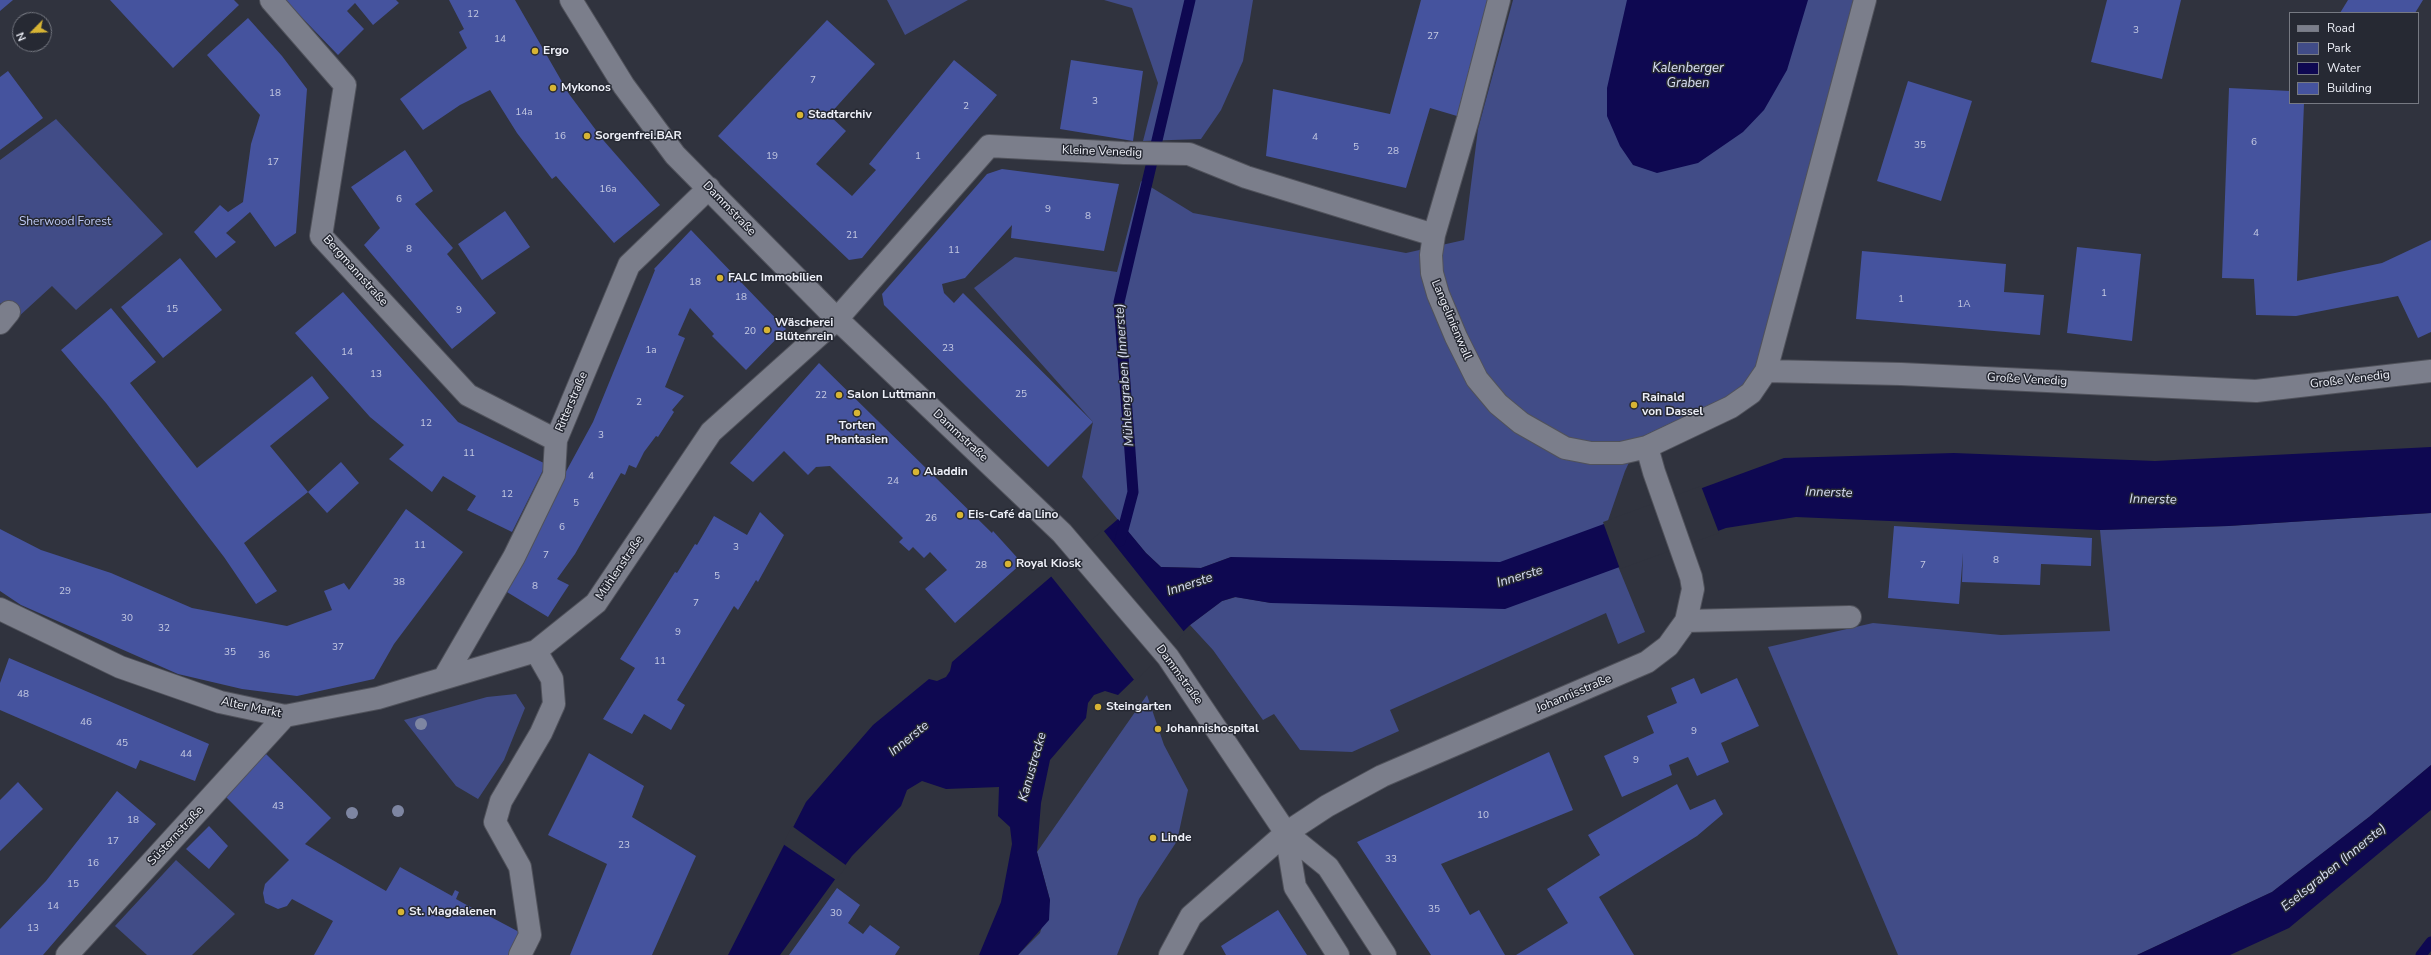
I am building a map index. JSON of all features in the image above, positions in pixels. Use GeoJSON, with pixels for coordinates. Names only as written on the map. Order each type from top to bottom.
{"type":"FeatureCollection","features":[{"type":"Feature","properties":{"kind":"street","name":"Bergmannstraße"},"geometry":{"type":"LineString","coordinates":[[271,0],[345,85],[321,236],[468,395],[556,440]]}},
{"type":"Feature","properties":{"kind":"street","name":"Dammstraße"},"geometry":{"type":"LineString","coordinates":[[571,0],[624,86],[675,155],[837,319],[1056,527],[1168,657],[1286,833],[1328,867],[1385,955]]}},
{"type":"Feature","properties":{"kind":"street","name":"Langelinienwall"},"geometry":{"type":"LineString","coordinates":[[1499,0],[1468,119],[1434,235],[1431,255],[1432,273],[1438,294],[1477,379],[1498,404],[1521,423],[1565,448],[1591,453],[1621,453],[1648,447]]}},
{"type":"Feature","properties":{"kind":"street"},"geometry":{"type":"LineString","coordinates":[[1648,447],[1710,417],[1744,398],[1758,385],[1766,371],[1865,0]]}},
{"type":"Feature","properties":{"kind":"street","name":"Kleine Venedig"},"geometry":{"type":"LineString","coordinates":[[837,319],[989,146],[1124,154],[1189,154],[1246,177],[1434,235]]}},
{"type":"Feature","properties":{"kind":"street","name":"Ritterstraße"},"geometry":{"type":"LineString","coordinates":[[444,678],[514,557],[554,476],[556,440],[629,265],[708,188]]}},
{"type":"Feature","properties":{"kind":"street","name":"Mühlenstraße"},"geometry":{"type":"LineString","coordinates":[[536,651],[596,603],[711,432],[837,319]]}},
{"type":"Feature","properties":{"kind":"street","name":"Große Venedig"},"geometry":{"type":"LineString","coordinates":[[1766,371],[1902,374],[2256,391],[2431,371]]}},
{"type":"Feature","properties":{"kind":"street","name":"Johannisstraße"},"geometry":{"type":"LineString","coordinates":[[1286,833],[1328,806],[1382,776],[1647,662],[1668,646],[1686,621],[1693,590],[1691,578],[1654,472],[1648,447]]}},
{"type":"Feature","properties":{"kind":"street","name":"Alter Markt"},"geometry":{"type":"LineString","coordinates":[[0,609],[120,667],[220,702],[285,716],[378,698],[536,651]]}},
{"type":"Feature","properties":{"kind":"street"},"geometry":{"type":"LineString","coordinates":[[1686,621],[1850,617]]}},
{"type":"Feature","properties":{"kind":"street"},"geometry":{"type":"LineString","coordinates":[[520,955],[530,935],[520,867],[495,822],[501,801],[541,733],[554,704],[552,678],[536,651]]}},
{"type":"Feature","properties":{"kind":"street","name":"Süsternstraße"},"geometry":{"type":"LineString","coordinates":[[66,955],[285,716]]}},
{"type":"Feature","properties":{"kind":"street","name":"Dammstraße"},"geometry":{"type":"LineString","coordinates":[[1286,833],[1295,887],[1338,955]]}},
{"type":"Feature","properties":{"kind":"street"},"geometry":{"type":"LineString","coordinates":[[1170,955],[1191,916],[1286,833]]}},
{"type":"Feature","properties":{"kind":"green space"},"geometry":{"type":"Polygon","coordinates":[[[887,0],[968,0],[905,35],[887,0]]]}},
{"type":"Feature","properties":{"kind":"green space"},"geometry":{"type":"Polygon","coordinates":[[[1104,0],[1253,0],[1243,61],[1221,110],[1201,139],[1143,141],[1158,83],[1132,8],[1104,0]]]}},
{"type":"Feature","properties":{"kind":"green space"},"geometry":{"type":"Polygon","coordinates":[[[1513,0],[1860,0],[1763,369],[1733,395],[1641,437],[1625,471],[1604,532],[1645,632],[1618,644],[1606,613],[1390,710],[1399,731],[1352,752],[1300,750],[1274,714],[1263,720],[1213,650],[1190,625],[1222,601],[1236,597],[1271,603],[1231,557],[1201,568],[1161,567],[1146,553],[1082,477],[1093,422],[974,288],[1015,257],[1117,272],[1141,181],[1193,213],[1406,253],[1464,240],[1478,129],[1513,0]]]}},
{"type":"Feature","properties":{"kind":"green space","name":"Sherwood Forest"},"geometry":{"type":"Polygon","coordinates":[[[56,119],[163,234],[76,310],[52,286],[16,319],[0,303],[0,160],[56,119]]]}},
{"type":"Feature","properties":{"kind":"green space"},"geometry":{"type":"Polygon","coordinates":[[[2431,513],[2431,765],[2369,817],[2272,892],[2137,955],[1898,955],[1768,647],[1873,623],[2001,635],[2110,631],[2100,530],[2228,526],[2431,513]]]}},
{"type":"Feature","properties":{"kind":"green space"},"geometry":{"type":"Polygon","coordinates":[[[516,694],[525,708],[504,760],[478,799],[456,786],[404,720],[487,697],[516,694]]]}},
{"type":"Feature","properties":{"kind":"green space"},"geometry":{"type":"Polygon","coordinates":[[[1147,695],[1164,745],[1188,790],[1177,841],[1139,899],[1117,955],[1018,955],[1040,933],[1050,900],[1037,852],[1147,695]]]}},
{"type":"Feature","properties":{"kind":"green space"},"geometry":{"type":"Polygon","coordinates":[[[176,860],[235,914],[192,955],[147,955],[115,926],[176,860]]]}},
{"type":"Feature","properties":{"kind":"water","name":"Kalenberger Graben"},"geometry":{"type":"Polygon","coordinates":[[[1627,0],[1808,0],[1787,70],[1764,110],[1743,132],[1698,163],[1657,173],[1633,165],[1620,146],[1607,116],[1607,88],[1627,0]]]}},
{"type":"Feature","properties":{"kind":"water"},"geometry":{"type":"Polygon","coordinates":[[[2431,447],[2431,513],[2228,526],[2100,530],[1796,517],[1726,528],[1505,609],[1271,603],[1235,597],[1222,601],[1190,625],[1118,695],[1105,691],[1094,695],[1088,703],[1086,718],[1050,760],[1041,803],[1037,852],[1050,900],[1049,920],[1018,955],[979,955],[1001,902],[1012,844],[1010,827],[998,816],[999,787],[946,789],[922,781],[907,790],[901,806],[852,856],[780,955],[728,955],[806,802],[873,725],[929,679],[937,681],[946,677],[950,671],[952,662],[1118,519],[1146,553],[1161,567],[1201,568],[1231,557],[1500,562],[1784,458],[1954,453],[2155,461],[2431,447]]]}},
{"type":"Feature","properties":{"kind":"water","name":"Eselsgraben (Innerste)"},"geometry":{"type":"Polygon","coordinates":[[[2431,765],[2431,810],[2289,928],[2230,955],[2137,955],[2272,892],[2369,817],[2431,765]]]}},
{"type":"Feature","properties":{"kind":"pier"},"geometry":{"type":"Polygon","coordinates":[[[1701,486],[1719,533],[1620,569],[1603,522],[1701,486]]]}},
{"type":"Feature","properties":{"kind":"pier"},"geometry":{"type":"Polygon","coordinates":[[[1103,530],[1185,633],[1135,681],[1050,575],[1103,530]]]}},
{"type":"Feature","properties":{"kind":"pier"},"geometry":{"type":"Polygon","coordinates":[[[792,826],[847,866],[836,880],[783,844],[792,826]]]}},
{"type":"Feature","properties":{"kind":"building"},"geometry":{"type":"Polygon","coordinates":[[[0,0],[13,0],[0,11],[0,0]]]}},
{"type":"Feature","properties":{"kind":"building"},"geometry":{"type":"Polygon","coordinates":[[[110,0],[234,0],[239,5],[173,68],[110,0]]]}},
{"type":"Feature","properties":{"kind":"building"},"geometry":{"type":"Polygon","coordinates":[[[285,0],[396,0],[399,3],[373,25],[355,3],[347,11],[364,29],[338,55],[285,0]]]}},
{"type":"Feature","properties":{"kind":"building"},"geometry":{"type":"Polygon","coordinates":[[[449,0],[515,0],[569,94],[604,141],[660,205],[614,243],[556,176],[552,179],[517,133],[490,90],[460,105],[423,130],[400,99],[467,48],[459,32],[464,29],[449,0]]]}},
{"type":"Feature","properties":{"kind":"building"},"geometry":{"type":"Polygon","coordinates":[[[1421,0],[1488,0],[1457,116],[1430,108],[1406,188],[1266,156],[1273,89],[1390,114],[1421,0]]]}},
{"type":"Feature","properties":{"kind":"building"},"geometry":{"type":"Polygon","coordinates":[[[2107,0],[2181,0],[2162,79],[2091,62],[2107,0]]]}},
{"type":"Feature","properties":{"kind":"building"},"geometry":{"type":"Polygon","coordinates":[[[2348,0],[2423,0],[2416,12],[2341,12],[2348,0]]]}},
{"type":"Feature","properties":{"kind":"building"},"geometry":{"type":"Polygon","coordinates":[[[248,18],[282,56],[307,89],[296,233],[275,247],[250,212],[226,233],[236,242],[216,258],[194,232],[220,205],[228,212],[243,202],[251,144],[260,115],[207,55],[248,18]]]}},
{"type":"Feature","properties":{"kind":"building"},"geometry":{"type":"Polygon","coordinates":[[[827,20],[875,64],[829,115],[846,131],[816,164],[852,196],[876,170],[869,164],[954,60],[997,95],[862,258],[849,260],[718,136],[827,20]]]}},
{"type":"Feature","properties":{"kind":"building"},"geometry":{"type":"Polygon","coordinates":[[[1071,60],[1143,71],[1133,141],[1060,129],[1071,60]]]}},
{"type":"Feature","properties":{"kind":"building"},"geometry":{"type":"Polygon","coordinates":[[[8,71],[43,118],[0,150],[0,77],[8,71]]]}},
{"type":"Feature","properties":{"kind":"building"},"geometry":{"type":"Polygon","coordinates":[[[1908,81],[1972,101],[1941,201],[1877,181],[1908,81]]]}},
{"type":"Feature","properties":{"kind":"building"},"geometry":{"type":"Polygon","coordinates":[[[2229,88],[2289,91],[2289,104],[2304,104],[2297,281],[2382,263],[2431,240],[2431,332],[2418,338],[2398,296],[2296,316],[2256,315],[2254,279],[2222,278],[2229,88]]]}},
{"type":"Feature","properties":{"kind":"building"},"geometry":{"type":"Polygon","coordinates":[[[405,150],[433,191],[415,204],[453,248],[447,254],[496,313],[452,349],[364,245],[380,228],[351,187],[405,150]]]}},
{"type":"Feature","properties":{"kind":"building"},"geometry":{"type":"Polygon","coordinates":[[[1002,169],[1119,184],[1104,251],[1011,238],[1012,225],[965,278],[942,284],[944,293],[954,303],[963,293],[1093,422],[1048,467],[884,305],[882,294],[987,174],[1002,169]]]}},
{"type":"Feature","properties":{"kind":"building"},"geometry":{"type":"Polygon","coordinates":[[[505,211],[530,247],[482,280],[458,244],[505,211]]]}},
{"type":"Feature","properties":{"kind":"building"},"geometry":{"type":"Polygon","coordinates":[[[691,230],[786,329],[746,370],[712,336],[714,334],[690,308],[678,335],[685,338],[665,387],[684,396],[672,410],[674,412],[658,437],[656,436],[644,452],[636,468],[629,465],[625,475],[621,473],[575,554],[557,579],[569,585],[548,617],[502,589],[593,422],[655,270],[654,269],[691,230]]]}},
{"type":"Feature","properties":{"kind":"building"},"geometry":{"type":"Polygon","coordinates":[[[2077,247],[2141,254],[2132,341],[2067,333],[2077,247]]]}},
{"type":"Feature","properties":{"kind":"building"},"geometry":{"type":"Polygon","coordinates":[[[1862,251],[2006,264],[2004,292],[2044,295],[2040,335],[1856,319],[1862,251]]]}},
{"type":"Feature","properties":{"kind":"building"},"geometry":{"type":"Polygon","coordinates":[[[180,258],[222,310],[163,358],[121,307],[180,258]]]}},
{"type":"Feature","properties":{"kind":"building"},"geometry":{"type":"Polygon","coordinates":[[[343,292],[458,422],[546,464],[512,532],[467,510],[476,496],[443,476],[432,492],[389,459],[404,445],[370,417],[295,333],[343,292]]]}},
{"type":"Feature","properties":{"kind":"building"},"geometry":{"type":"Polygon","coordinates":[[[111,308],[156,362],[130,383],[197,468],[312,376],[329,398],[270,446],[308,492],[244,543],[277,591],[256,604],[224,557],[106,403],[61,350],[111,308]]]}},
{"type":"Feature","properties":{"kind":"building"},"geometry":{"type":"Polygon","coordinates":[[[819,363],[992,533],[993,531],[1022,563],[955,623],[925,589],[947,570],[930,552],[924,558],[913,547],[909,551],[899,542],[903,538],[830,466],[816,467],[808,475],[784,451],[753,482],[730,463],[819,363]]]}},
{"type":"Feature","properties":{"kind":"building"},"geometry":{"type":"Polygon","coordinates":[[[341,462],[359,483],[327,513],[308,492],[341,462]]]}},
{"type":"Feature","properties":{"kind":"building"},"geometry":{"type":"Polygon","coordinates":[[[406,509],[463,552],[394,644],[374,679],[297,696],[242,689],[178,674],[21,605],[0,591],[0,529],[41,550],[111,573],[192,608],[287,626],[332,610],[324,591],[344,583],[349,590],[406,509]]]}},
{"type":"Feature","properties":{"kind":"building"},"geometry":{"type":"Polygon","coordinates":[[[760,512],[784,535],[758,582],[756,580],[738,610],[734,606],[677,700],[685,705],[671,730],[644,714],[632,734],[603,719],[635,668],[620,659],[675,572],[677,573],[695,544],[697,545],[714,516],[747,535],[760,512]]]}},
{"type":"Feature","properties":{"kind":"building"},"geometry":{"type":"Polygon","coordinates":[[[1894,526],[2092,538],[2091,566],[2041,564],[2040,585],[1962,582],[1963,553],[1959,604],[1888,598],[1894,526]]]}},
{"type":"Feature","properties":{"kind":"building"},"geometry":{"type":"Polygon","coordinates":[[[9,658],[209,744],[195,781],[140,760],[136,769],[0,710],[0,683],[9,658]]]}},
{"type":"Feature","properties":{"kind":"building"},"geometry":{"type":"Polygon","coordinates":[[[1694,678],[1701,694],[1737,678],[1759,726],[1721,743],[1729,762],[1697,776],[1688,757],[1669,765],[1672,775],[1622,797],[1604,756],[1654,733],[1647,716],[1677,703],[1671,688],[1694,678]]]}},
{"type":"Feature","properties":{"kind":"building"},"geometry":{"type":"Polygon","coordinates":[[[1549,752],[1573,810],[1441,864],[1470,915],[1479,910],[1505,955],[1431,955],[1357,842],[1549,752]]]}},
{"type":"Feature","properties":{"kind":"building"},"geometry":{"type":"Polygon","coordinates":[[[589,753],[644,786],[632,817],[696,856],[652,955],[570,955],[607,864],[548,835],[589,753]]]}},
{"type":"Feature","properties":{"kind":"building"},"geometry":{"type":"Polygon","coordinates":[[[266,754],[331,818],[305,844],[386,891],[400,867],[452,896],[455,890],[459,892],[456,899],[483,914],[486,908],[491,910],[489,916],[521,933],[513,955],[314,955],[333,921],[292,899],[287,906],[278,909],[265,903],[263,893],[265,884],[289,860],[225,796],[266,754]]]}},
{"type":"Feature","properties":{"kind":"building"},"geometry":{"type":"Polygon","coordinates":[[[18,782],[43,809],[0,851],[0,800],[18,782]]]}},
{"type":"Feature","properties":{"kind":"building"},"geometry":{"type":"Polygon","coordinates":[[[1677,784],[1690,810],[1715,799],[1723,814],[1697,836],[1599,897],[1634,955],[1516,955],[1568,923],[1547,889],[1600,855],[1588,835],[1677,784]]]}},
{"type":"Feature","properties":{"kind":"building"},"geometry":{"type":"Polygon","coordinates":[[[117,791],[156,824],[43,955],[0,955],[0,929],[46,881],[117,791]]]}},
{"type":"Feature","properties":{"kind":"building"},"geometry":{"type":"Polygon","coordinates":[[[209,826],[228,846],[209,869],[186,849],[209,826]]]}},
{"type":"Feature","properties":{"kind":"building"},"geometry":{"type":"Polygon","coordinates":[[[837,888],[860,905],[848,923],[863,934],[870,925],[900,947],[895,955],[789,955],[837,888]]]}},
{"type":"Feature","properties":{"kind":"building"},"geometry":{"type":"Polygon","coordinates":[[[1278,910],[1307,955],[1226,955],[1221,946],[1278,910]]]}},
{"type":"Feature","properties":{"kind":"waterway","name":"Mühlengraben (Innerste)"},"geometry":{"type":"LineString","coordinates":[[1120,541],[1133,492],[1119,302],[1190,0]]}},
{"type":"Feature","properties":{"kind":"waterway"},"geometry":{"type":"LineString","coordinates":[[2421,955],[2431,942]]}},
{"type":"Feature","properties":{"kind":"place","name":"Ergo"},"geometry":{"type":"Point","coordinates":[535,51]}},
{"type":"Feature","properties":{"kind":"place","name":"Mykonos"},"geometry":{"type":"Point","coordinates":[553,88]}},
{"type":"Feature","properties":{"kind":"place","name":"Stadtarchiv"},"geometry":{"type":"Point","coordinates":[800,115]}},
{"type":"Feature","properties":{"kind":"place","name":"Sorgenfrei.BAR"},"geometry":{"type":"Point","coordinates":[587,136]}},
{"type":"Feature","properties":{"kind":"place","name":"FALC Immobilien"},"geometry":{"type":"Point","coordinates":[720,278]}},
{"type":"Feature","properties":{"kind":"place","name":"Wäscherei Blütenrein"},"geometry":{"type":"Point","coordinates":[767,330]}},
{"type":"Feature","properties":{"kind":"place","name":"Salon Luttmann"},"geometry":{"type":"Point","coordinates":[839,395]}},
{"type":"Feature","properties":{"kind":"place","name":"Rainald von Dassel"},"geometry":{"type":"Point","coordinates":[1634,405]}},
{"type":"Feature","properties":{"kind":"place","name":"Torten Phantasien"},"geometry":{"type":"Point","coordinates":[857,413]}},
{"type":"Feature","properties":{"kind":"place","name":"Aladdin"},"geometry":{"type":"Point","coordinates":[916,472]}},
{"type":"Feature","properties":{"kind":"place","name":"Eis-Café da Lino"},"geometry":{"type":"Point","coordinates":[960,515]}},
{"type":"Feature","properties":{"kind":"place","name":"Royal Kiosk"},"geometry":{"type":"Point","coordinates":[1008,564]}},
{"type":"Feature","properties":{"kind":"place","name":"Steingarten"},"geometry":{"type":"Point","coordinates":[1098,707]}},
{"type":"Feature","properties":{"kind":"place","name":"Johannishospital"},"geometry":{"type":"Point","coordinates":[1158,729]}},
{"type":"Feature","properties":{"kind":"place","name":"Linde"},"geometry":{"type":"Point","coordinates":[1153,838]}},
{"type":"Feature","properties":{"kind":"place","name":"St. Magdalenen"},"geometry":{"type":"Point","coordinates":[401,912]}},
{"type":"Feature","properties":{"kind":"water label","name":"Innerste"},"geometry":{"type":"Point","coordinates":[1829,493]}},
{"type":"Feature","properties":{"kind":"water label","name":"Innerste"},"geometry":{"type":"Point","coordinates":[2153,500]}},
{"type":"Feature","properties":{"kind":"water label","name":"Innerste"},"geometry":{"type":"Point","coordinates":[1520,577]}},
{"type":"Feature","properties":{"kind":"water label","name":"Innerste"},"geometry":{"type":"Point","coordinates":[1190,585]}},
{"type":"Feature","properties":{"kind":"water label","name":"Innerste"},"geometry":{"type":"Point","coordinates":[909,739]}},
{"type":"Feature","properties":{"kind":"water label","name":"Kanustrecke"},"geometry":{"type":"Point","coordinates":[1033,767]}}]}
